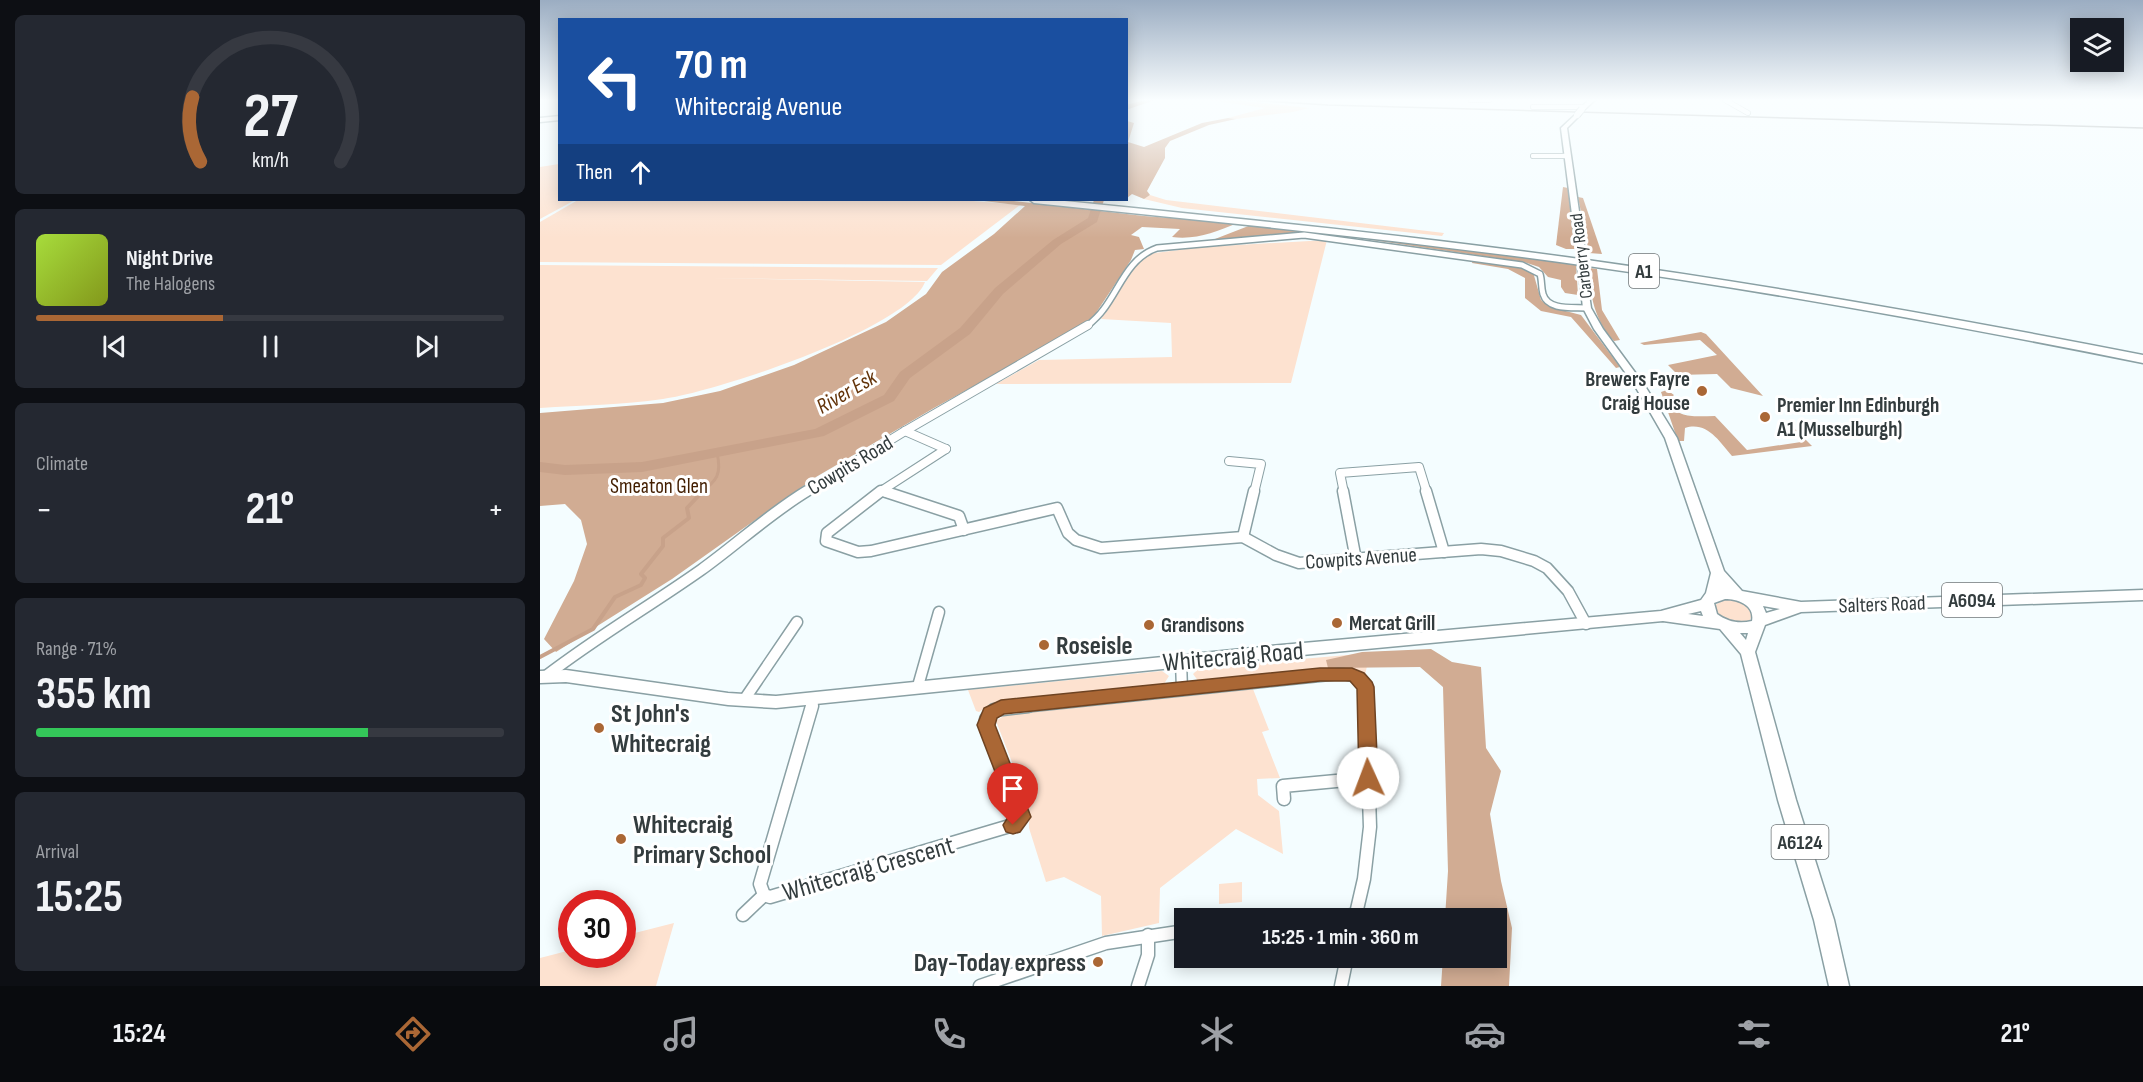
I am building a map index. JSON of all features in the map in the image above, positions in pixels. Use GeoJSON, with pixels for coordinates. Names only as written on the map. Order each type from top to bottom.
{"type":"FeatureCollection","features":[{"type":"Feature","properties":{"kind":"highway","name":"A1"},"geometry":{"type":"LineString","coordinates":[[1044,201],[1427,237],[1630,264],[1859,300],[2143,352]]}},
{"type":"Feature","properties":{"kind":"highway","name":"A1"},"geometry":{"type":"LineString","coordinates":[[1082,201],[1470,247],[1684,277],[1921,316],[2143,359]]}},
{"type":"Feature","properties":{"kind":"main road","name":"Carberry Road"},"geometry":{"type":"LineString","coordinates":[[1566,146],[1587,308],[1599,329],[1640,386],[1671,438],[1718,573],[1741,597]]}},
{"type":"Feature","properties":{"kind":"main road"},"geometry":{"type":"LineString","coordinates":[[1718,573],[1709,601],[1710,614],[1722,625]]}},
{"type":"Feature","properties":{"kind":"main road"},"geometry":{"type":"LineString","coordinates":[[1661,616],[1709,601],[1723,593],[1741,597],[1757,609],[1758,623],[1748,652]]}},
{"type":"Feature","properties":{"kind":"main road","name":"Salters Road"},"geometry":{"type":"LineString","coordinates":[[1741,597],[1801,607],[2143,595]]}},
{"type":"Feature","properties":{"kind":"main road","name":"Salters Road"},"geometry":{"type":"LineString","coordinates":[[1758,623],[1801,607]]}},
{"type":"Feature","properties":{"kind":"main road"},"geometry":{"type":"LineString","coordinates":[[1661,616],[1743,630],[1758,623]]}},
{"type":"Feature","properties":{"kind":"main road","name":"Whitecraig Road"},"geometry":{"type":"LineString","coordinates":[[543,677],[576,678],[744,700],[776,702],[918,686],[1661,616]]}},
{"type":"Feature","properties":{"kind":"main road","name":"A6124"},"geometry":{"type":"LineString","coordinates":[[1722,625],[1748,652],[1788,800],[1824,920],[1839,986]]}},
{"type":"Feature","properties":{"kind":"street"},"geometry":{"type":"LineString","coordinates":[[1533,156],[1567,156]]}},
{"type":"Feature","properties":{"kind":"street","name":"Cowpits Road"},"geometry":{"type":"LineString","coordinates":[[543,677],[700,570],[789,502],[905,431],[1086,327],[1102,312],[1136,259],[1145,252],[1157,248],[1240,243],[1283,236],[1343,239],[1522,265],[1540,274],[1544,294],[1550,302],[1561,306],[1587,308]]}},
{"type":"Feature","properties":{"kind":"street"},"geometry":{"type":"LineString","coordinates":[[905,431],[946,449],[882,491],[827,533],[826,541],[864,552],[1057,508],[1068,533],[1076,540],[1101,548],[1243,537],[1261,464],[1229,461]]}},
{"type":"Feature","properties":{"kind":"street"},"geometry":{"type":"LineString","coordinates":[[1356,560],[1340,473],[1419,467],[1444,552]]}},
{"type":"Feature","properties":{"kind":"street"},"geometry":{"type":"LineString","coordinates":[[882,491],[959,516],[964,530]]}},
{"type":"Feature","properties":{"kind":"street","name":"Cowpits Avenue"},"geometry":{"type":"LineString","coordinates":[[1243,537],[1276,555],[1299,563],[1481,549],[1501,551],[1536,561],[1567,586],[1587,624]]}},
{"type":"Feature","properties":{"kind":"street"},"geometry":{"type":"LineString","coordinates":[[918,686],[939,612]]}},
{"type":"Feature","properties":{"kind":"street"},"geometry":{"type":"LineString","coordinates":[[744,700],[797,622]]}},
{"type":"Feature","properties":{"kind":"street"},"geometry":{"type":"LineString","coordinates":[[1181,661],[1182,690],[1320,675],[1352,674],[1365,687],[1369,847],[1357,908]]}},
{"type":"Feature","properties":{"kind":"street","name":"Whitecraig Crescent"},"geometry":{"type":"LineString","coordinates":[[743,915],[764,895],[778,896],[1001,830],[1018,822],[1021,817],[1019,808],[986,725],[986,719],[994,710],[1040,703],[1182,690]]}},
{"type":"Feature","properties":{"kind":"street","name":"Whitecraig Crescent"},"geometry":{"type":"LineString","coordinates":[[764,895],[760,884],[814,698]]}},
{"type":"Feature","properties":{"kind":"street"},"geometry":{"type":"LineString","coordinates":[[1284,799],[1283,786],[1368,778]]}},
{"type":"Feature","properties":{"kind":"street"},"geometry":{"type":"LineString","coordinates":[[980,986],[1106,944],[1174,932]]}},
{"type":"Feature","properties":{"kind":"street"},"geometry":{"type":"LineString","coordinates":[[1138,986],[1148,955],[1148,935]]}},
{"type":"Feature","properties":{"kind":"street"},"geometry":{"type":"LineString","coordinates":[[1341,986],[1345,968]]}},
{"type":"Feature","properties":{"kind":"shaded area"},"geometry":{"type":"Polygon","coordinates":[[[558,164],[558,201],[573,201],[540,219],[540,167],[558,164]]]}},
{"type":"Feature","properties":{"kind":"shaded area"},"geometry":{"type":"Polygon","coordinates":[[[1150,195],[1166,200],[1444,233],[1442,236],[1182,208],[1144,199],[1150,195]]]}},
{"type":"Feature","properties":{"kind":"shaded area"},"geometry":{"type":"Polygon","coordinates":[[[576,201],[973,201],[1020,205],[941,265],[540,262],[540,222],[576,201]]]}},
{"type":"Feature","properties":{"kind":"shaded area"},"geometry":{"type":"Polygon","coordinates":[[[1327,240],[1291,383],[996,384],[1039,360],[1172,357],[1171,323],[1101,319],[1139,259],[1147,254],[1203,247],[1327,240]]]}},
{"type":"Feature","properties":{"kind":"shaded area"},"geometry":{"type":"Polygon","coordinates":[[[540,265],[938,268],[927,281],[706,278],[925,282],[911,300],[884,319],[807,356],[764,371],[688,394],[663,399],[540,408],[540,265]]]}},
{"type":"Feature","properties":{"kind":"shaded area"},"geometry":{"type":"Polygon","coordinates":[[[1726,599],[1748,608],[1752,615],[1749,622],[1728,621],[1719,615],[1715,605],[1726,599]]]}},
{"type":"Feature","properties":{"kind":"shaded area"},"geometry":{"type":"Polygon","coordinates":[[[1370,653],[1365,675],[1350,668],[1199,682],[1193,674],[1199,668],[1370,653]]]}},
{"type":"Feature","properties":{"kind":"shaded area"},"geometry":{"type":"Polygon","coordinates":[[[1162,671],[1169,676],[1162,687],[998,702],[979,712],[976,711],[968,690],[1162,671]]]}},
{"type":"Feature","properties":{"kind":"shaded area"},"geometry":{"type":"Polygon","coordinates":[[[1253,689],[1269,730],[1262,732],[1280,778],[1257,779],[1258,795],[1279,811],[1283,854],[1236,829],[1160,888],[1159,923],[1102,936],[1101,896],[1064,877],[1046,882],[1029,828],[1029,806],[996,721],[1010,712],[1253,689]]]}},
{"type":"Feature","properties":{"kind":"shaded area"},"geometry":{"type":"Polygon","coordinates":[[[1242,882],[1242,902],[1219,904],[1219,884],[1242,882]]]}},
{"type":"Feature","properties":{"kind":"shaded area"},"geometry":{"type":"Polygon","coordinates":[[[674,923],[656,986],[540,986],[540,958],[558,953],[558,968],[636,968],[636,933],[674,923]]]}},
{"type":"Feature","properties":{"kind":"green space"},"geometry":{"type":"Polygon","coordinates":[[[1128,146],[1166,146],[1165,158],[1147,191],[1150,195],[1144,199],[1132,194],[1128,197],[1128,146]]]}},
{"type":"Feature","properties":{"kind":"green space"},"geometry":{"type":"Polygon","coordinates":[[[1563,187],[1568,188],[1575,249],[1566,249],[1556,245],[1563,187]]]}},
{"type":"Feature","properties":{"kind":"green space"},"geometry":{"type":"Polygon","coordinates":[[[1578,197],[1583,198],[1602,254],[1589,253],[1578,197]]]}},
{"type":"Feature","properties":{"kind":"green space","name":"Smeaton Glen"},"geometry":{"type":"Polygon","coordinates":[[[984,201],[1014,201],[1144,216],[1238,223],[1214,232],[1181,238],[1172,237],[1180,229],[1142,227],[1131,235],[1139,237],[1144,249],[1135,250],[1131,260],[1094,316],[1074,331],[934,408],[816,477],[672,579],[556,652],[544,639],[574,581],[587,544],[581,520],[565,504],[540,506],[540,413],[663,403],[720,391],[794,365],[886,322],[926,294],[942,272],[994,234],[1025,206],[984,201]]]}},
{"type":"Feature","properties":{"kind":"green space"},"geometry":{"type":"Polygon","coordinates":[[[1251,225],[1398,241],[1576,265],[1578,295],[1565,293],[1561,287],[1561,280],[1548,277],[1539,267],[1524,262],[1358,238],[1302,233],[1217,241],[1215,239],[1251,225]]]}},
{"type":"Feature","properties":{"kind":"green space"},"geometry":{"type":"Polygon","coordinates":[[[1473,259],[1523,267],[1533,272],[1541,300],[1550,307],[1581,315],[1620,367],[1616,368],[1571,317],[1541,311],[1525,298],[1525,278],[1508,269],[1472,263],[1473,259]]]}},
{"type":"Feature","properties":{"kind":"green space"},"geometry":{"type":"Polygon","coordinates":[[[1590,268],[1597,269],[1602,310],[1620,340],[1614,341],[1607,333],[1594,307],[1590,268]]]}},
{"type":"Feature","properties":{"kind":"green space"},"geometry":{"type":"Polygon","coordinates":[[[1701,332],[1706,334],[1763,396],[1731,388],[1717,374],[1678,375],[1668,365],[1717,355],[1700,340],[1644,345],[1640,343],[1701,332]]]}},
{"type":"Feature","properties":{"kind":"green space"},"geometry":{"type":"Polygon","coordinates":[[[1667,390],[1674,395],[1668,401],[1677,411],[1688,416],[1715,416],[1747,450],[1801,442],[1786,425],[1789,423],[1812,446],[1732,456],[1712,434],[1700,427],[1685,428],[1684,441],[1678,441],[1661,392],[1667,390]]]}},
{"type":"Feature","properties":{"kind":"green space"},"geometry":{"type":"Polygon","coordinates":[[[1431,649],[1452,662],[1481,667],[1486,748],[1501,771],[1490,814],[1501,881],[1512,928],[1509,986],[1441,986],[1442,968],[1507,968],[1507,908],[1446,908],[1448,871],[1443,687],[1420,667],[1328,668],[1326,660],[1362,652],[1431,649]]]}},
{"type":"Feature","properties":{"kind":"waterway","name":"River Esk"},"geometry":{"type":"LineString","coordinates":[[540,467],[565,470],[642,467],[819,433],[889,398],[905,375],[965,331],[999,291],[1057,242],[1093,220],[1099,201]]}},
{"type":"Feature","properties":{"kind":"waterway"},"geometry":{"type":"LineString","coordinates":[[700,493],[711,485],[717,476],[719,466],[717,453]]}},
{"type":"Feature","properties":{"kind":"waterway"},"geometry":{"type":"LineString","coordinates":[[540,657],[593,629],[615,597],[641,585],[645,578],[641,574],[663,546],[663,538],[689,518],[687,508],[703,491]]}},
{"type":"Feature","properties":{"kind":"place","name":"Brewers Fayre Craig House"},"geometry":{"type":"Point","coordinates":[1702,391]}},
{"type":"Feature","properties":{"kind":"place","name":"Premier Inn Edinburgh A1 (Musselburgh)"},"geometry":{"type":"Point","coordinates":[1765,417]}},
{"type":"Feature","properties":{"kind":"place","name":"Mercat Grill"},"geometry":{"type":"Point","coordinates":[1337,623]}},
{"type":"Feature","properties":{"kind":"place","name":"Grandisons"},"geometry":{"type":"Point","coordinates":[1149,625]}},
{"type":"Feature","properties":{"kind":"place","name":"Roseisle"},"geometry":{"type":"Point","coordinates":[1044,645]}},
{"type":"Feature","properties":{"kind":"place","name":"St John's Whitecraig"},"geometry":{"type":"Point","coordinates":[599,728]}},
{"type":"Feature","properties":{"kind":"place","name":"Whitecraig Primary School"},"geometry":{"type":"Point","coordinates":[621,839]}},
{"type":"Feature","properties":{"kind":"place","name":"Day-Today express"},"geometry":{"type":"Point","coordinates":[1098,962]}},
{"type":"Feature","properties":{"kind":"route"},"geometry":{"type":"LineString","coordinates":[[1013,825],[1021,817],[1019,808],[986,725],[986,719],[990,713],[1001,707],[1320,675],[1352,674],[1362,681],[1365,687],[1368,778]]}}]}
